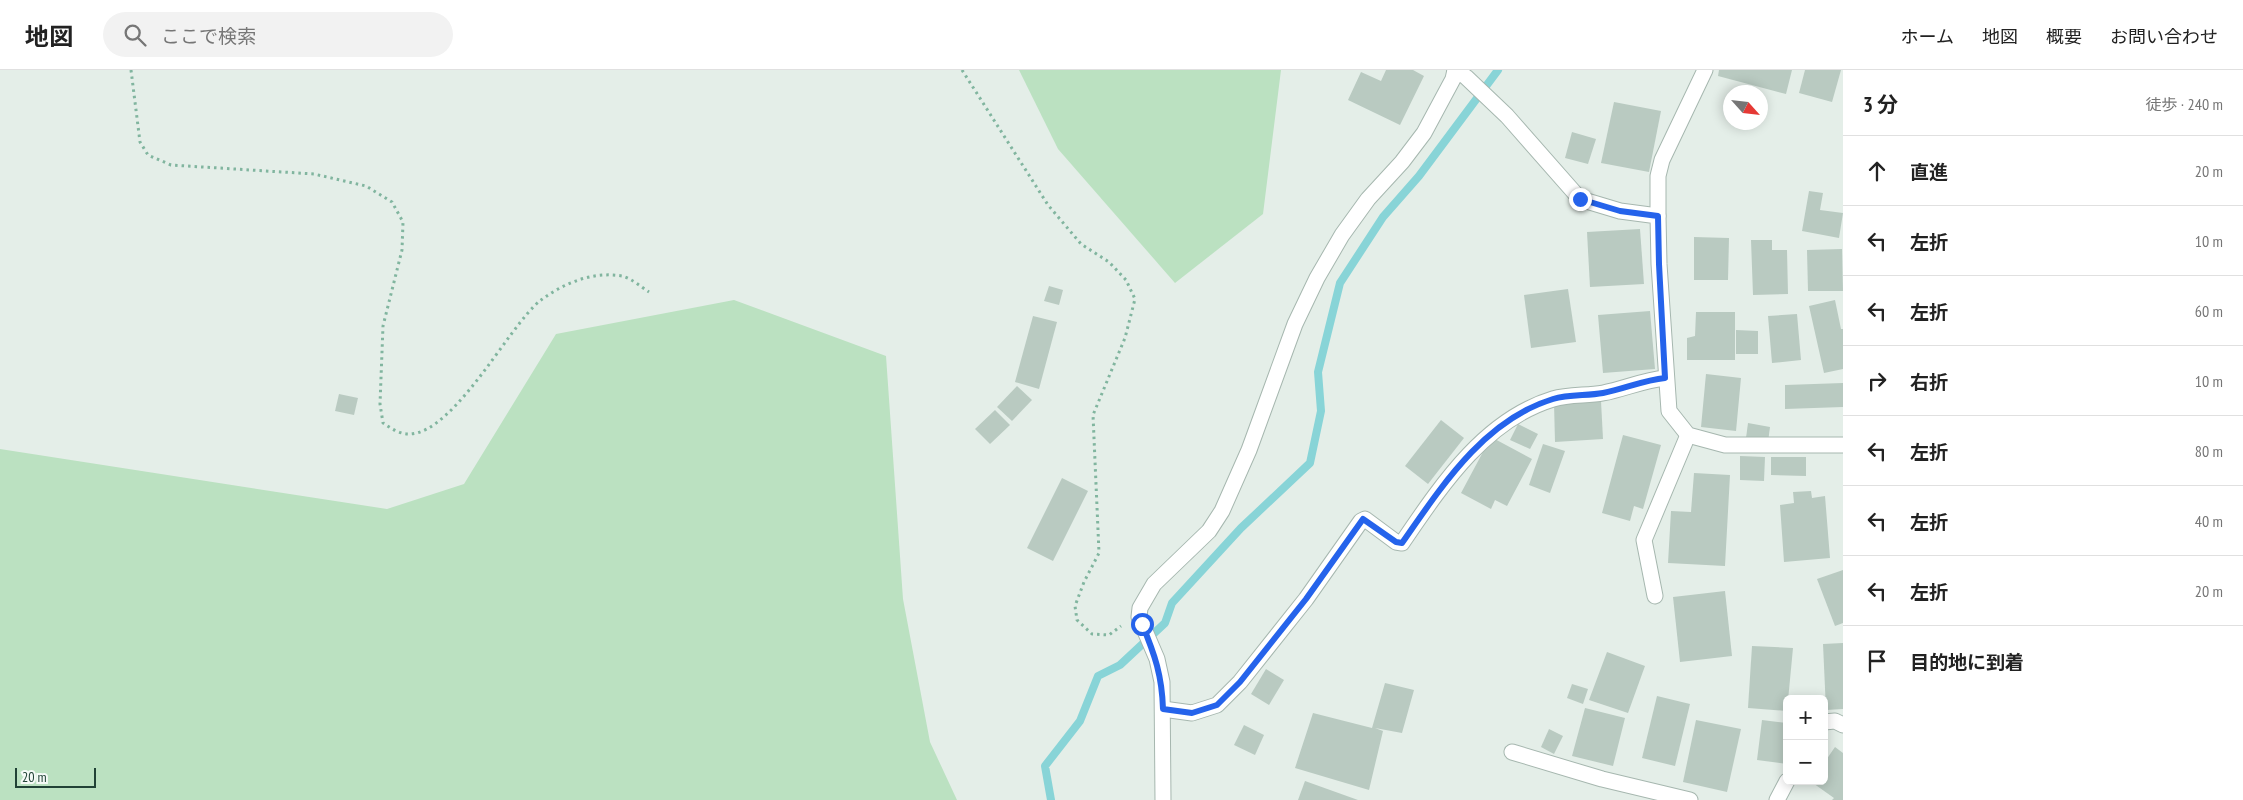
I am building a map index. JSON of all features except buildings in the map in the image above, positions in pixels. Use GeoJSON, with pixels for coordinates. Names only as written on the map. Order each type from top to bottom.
{"type":"FeatureCollection","features":[{"type":"Feature","properties":{"kind":"street"},"geometry":{"type":"LineString","coordinates":[[1163,800],[1162,682],[1157,659],[1141,621],[1140,608],[1154,584],[1209,531],[1222,511],[1250,450],[1295,324],[1317,278],[1342,235],[1368,199],[1402,162],[1424,134],[1453,79],[1455,70],[1466,77],[1507,116],[1580,199],[1620,211],[1658,216]]}},
{"type":"Feature","properties":{"kind":"street"},"geometry":{"type":"LineString","coordinates":[[1705,70],[1662,160],[1658,176],[1659,264],[1665,378],[1669,411],[1688,435],[1724,445],[1843,445]]}},
{"type":"Feature","properties":{"kind":"street"},"geometry":{"type":"LineString","coordinates":[[1163,709],[1192,713],[1217,705],[1240,682],[1306,599],[1361,520],[1366,520],[1396,542],[1402,543],[1438,491],[1493,430],[1516,415],[1556,398],[1603,393],[1649,380],[1665,378]]}},
{"type":"Feature","properties":{"kind":"street"},"geometry":{"type":"LineString","coordinates":[[1655,596],[1644,540],[1688,435]]}},
{"type":"Feature","properties":{"kind":"street"},"geometry":{"type":"LineString","coordinates":[[1828,722],[1835,721],[1843,725]]}},
{"type":"Feature","properties":{"kind":"street"},"geometry":{"type":"LineString","coordinates":[[1512,752],[1602,778],[1690,800]]}},
{"type":"Feature","properties":{"kind":"street"},"geometry":{"type":"LineString","coordinates":[[1777,800],[1785,785]]}},
{"type":"Feature","properties":{"kind":"path"},"geometry":{"type":"LineString","coordinates":[[131,70],[140,142],[148,155],[171,165],[314,174],[366,186],[392,202],[403,222],[402,250],[384,326],[380,404],[383,423],[400,433],[420,432],[440,421],[462,400],[518,325],[539,301],[569,282],[593,277],[624,276],[649,292]]}},
{"type":"Feature","properties":{"kind":"path"},"geometry":{"type":"LineString","coordinates":[[962,70],[1048,205],[1081,244],[1109,262],[1126,280],[1135,299],[1125,338],[1093,414],[1099,553],[1084,582],[1075,606],[1077,620],[1092,634],[1110,635],[1125,623],[1141,621]]}},
{"type":"Feature","properties":{"kind":"green space"},"geometry":{"type":"Polygon","coordinates":[[[1019,70],[1281,70],[1263,214],[1175,283],[1058,149],[1019,70]]]}},
{"type":"Feature","properties":{"kind":"green space"},"geometry":{"type":"Polygon","coordinates":[[[734,300],[886,356],[903,599],[930,742],[957,800],[0,800],[0,449],[387,509],[464,484],[556,334],[734,300]]]}},
{"type":"Feature","properties":{"kind":"waterway"},"geometry":{"type":"LineString","coordinates":[[1051,800],[1045,766],[1080,721],[1098,676],[1120,665],[1165,623],[1172,603],[1241,528],[1310,463],[1321,411],[1318,372],[1340,283],[1383,217],[1419,176],[1498,70]]}},
{"type":"Feature","properties":{"kind":"route"},"geometry":{"type":"LineString","coordinates":[[1142,624],[1157,659],[1162,682],[1163,709],[1192,713],[1217,705],[1240,682],[1306,599],[1361,520],[1366,520],[1396,542],[1402,543],[1438,491],[1477,446],[1493,430],[1516,415],[1556,398],[1603,393],[1649,380],[1665,378],[1658,216],[1620,211],[1580,199]]}}]}
